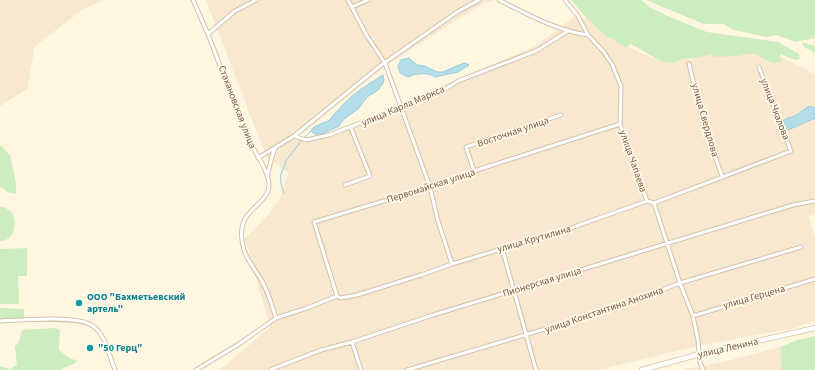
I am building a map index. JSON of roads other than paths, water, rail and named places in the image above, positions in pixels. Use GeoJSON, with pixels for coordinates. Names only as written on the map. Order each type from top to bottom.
{"type":"FeatureCollection","features":[{"type":"Feature","properties":{"kind":"main road","name":"улица Ленина"},"geometry":{"type":"LineString","coordinates":[[642,370],[700,354],[815,328]]}},
{"type":"Feature","properties":{"kind":"street","name":"Стахановская улица"},"geometry":{"type":"LineString","coordinates":[[193,0],[208,34],[246,134],[265,170],[267,178]]}},
{"type":"Feature","properties":{"kind":"street"},"geometry":{"type":"LineString","coordinates":[[208,34],[235,11],[256,0]]}},
{"type":"Feature","properties":{"kind":"street"},"geometry":{"type":"LineString","coordinates":[[348,0],[367,36],[385,62],[430,187],[438,221],[452,264]]}},
{"type":"Feature","properties":{"kind":"street"},"geometry":{"type":"LineString","coordinates":[[352,7],[368,0]]}},
{"type":"Feature","properties":{"kind":"street"},"geometry":{"type":"LineString","coordinates":[[258,158],[294,136],[385,62],[457,12],[479,0]]}},
{"type":"Feature","properties":{"kind":"street"},"geometry":{"type":"LineString","coordinates":[[499,0],[568,31],[588,35]]}},
{"type":"Feature","properties":{"kind":"street"},"geometry":{"type":"LineString","coordinates":[[565,0],[578,16],[588,35]]}},
{"type":"Feature","properties":{"kind":"street","name":"улица Карла Маркса"},"geometry":{"type":"LineString","coordinates":[[294,136],[306,140],[351,128],[441,92],[458,81],[536,51],[568,31]]}},
{"type":"Feature","properties":{"kind":"street","name":"улица Чапаева"},"geometry":{"type":"LineString","coordinates":[[588,35],[603,51],[612,64],[621,86],[620,124],[647,201]]}},
{"type":"Feature","properties":{"kind":"street","name":"улица Свердлова"},"geometry":{"type":"LineString","coordinates":[[689,64],[703,122],[722,176]]}},
{"type":"Feature","properties":{"kind":"street","name":"улица Чкалова"},"geometry":{"type":"LineString","coordinates":[[722,176],[791,151],[759,67]]}},
{"type":"Feature","properties":{"kind":"street","name":"Восточная улица"},"geometry":{"type":"LineString","coordinates":[[474,171],[466,147],[561,115]]}},
{"type":"Feature","properties":{"kind":"street","name":"Первомайская улица"},"geometry":{"type":"LineString","coordinates":[[337,296],[314,222],[430,187],[474,171],[620,124]]}},
{"type":"Feature","properties":{"kind":"street"},"geometry":{"type":"LineString","coordinates":[[345,185],[370,176],[351,128]]}},
{"type":"Feature","properties":{"kind":"street"},"geometry":{"type":"LineString","coordinates":[[276,318],[263,283],[246,256],[242,239],[242,229],[246,217],[267,193],[269,186],[267,178],[273,153],[277,146]]}},
{"type":"Feature","properties":{"kind":"street"},"geometry":{"type":"LineString","coordinates":[[647,201],[654,203],[722,176]]}},
{"type":"Feature","properties":{"kind":"street","name":"улица Крутилина"},"geometry":{"type":"LineString","coordinates":[[196,370],[239,344],[276,318],[337,296],[341,298],[357,295],[502,248],[570,228],[647,201]]}},
{"type":"Feature","properties":{"kind":"street","name":"Пионерская улица"},"geometry":{"type":"LineString","coordinates":[[270,370],[321,350],[352,342],[514,290],[793,205],[815,201]]}},
{"type":"Feature","properties":{"kind":"street","name":"улица Чапаева"},"geometry":{"type":"LineString","coordinates":[[654,203],[680,283],[693,316],[703,370]]}},
{"type":"Feature","properties":{"kind":"street","name":"улица Константина Анохина"},"geometry":{"type":"LineString","coordinates":[[407,370],[610,310],[680,283],[801,247]]}},
{"type":"Feature","properties":{"kind":"street"},"geometry":{"type":"LineString","coordinates":[[502,248],[536,370]]}},
{"type":"Feature","properties":{"kind":"street","name":"улица Герцена"},"geometry":{"type":"LineString","coordinates":[[693,316],[815,279]]}},
{"type":"Feature","properties":{"kind":"street"},"geometry":{"type":"LineString","coordinates":[[0,321],[79,320],[93,325],[101,335],[115,370]]}},
{"type":"Feature","properties":{"kind":"street"},"geometry":{"type":"LineString","coordinates":[[352,342],[361,370]]}},
{"type":"Feature","properties":{"kind":"water"},"geometry":{"type":"Polygon","coordinates":[[[409,58],[417,65],[425,66],[437,72],[443,72],[465,63],[469,65],[458,72],[435,77],[429,74],[422,74],[408,77],[400,73],[398,66],[401,60],[409,58]]]}},
{"type":"Feature","properties":{"kind":"water"},"geometry":{"type":"Polygon","coordinates":[[[383,75],[383,83],[378,90],[367,97],[359,108],[343,120],[339,126],[322,134],[314,134],[311,131],[314,127],[330,120],[350,98],[383,75]]]}},
{"type":"Feature","properties":{"kind":"water"},"geometry":{"type":"Polygon","coordinates":[[[809,106],[815,108],[815,118],[788,130],[785,129],[783,121],[795,116],[809,106]]]}},
{"type":"Feature","properties":{"kind":"waterway"},"geometry":{"type":"LineString","coordinates":[[304,138],[311,131]]}},
{"type":"Feature","properties":{"kind":"waterway"},"geometry":{"type":"LineString","coordinates":[[284,193],[281,185],[281,174],[285,162],[302,140]]}},
{"type":"Feature","properties":{"kind":"place","name":"ООО \"Бахметьевский артель\""},"geometry":{"type":"Point","coordinates":[79,303]}},
{"type":"Feature","properties":{"kind":"place","name":"\"50 Герц\""},"geometry":{"type":"Point","coordinates":[90,348]}}]}
